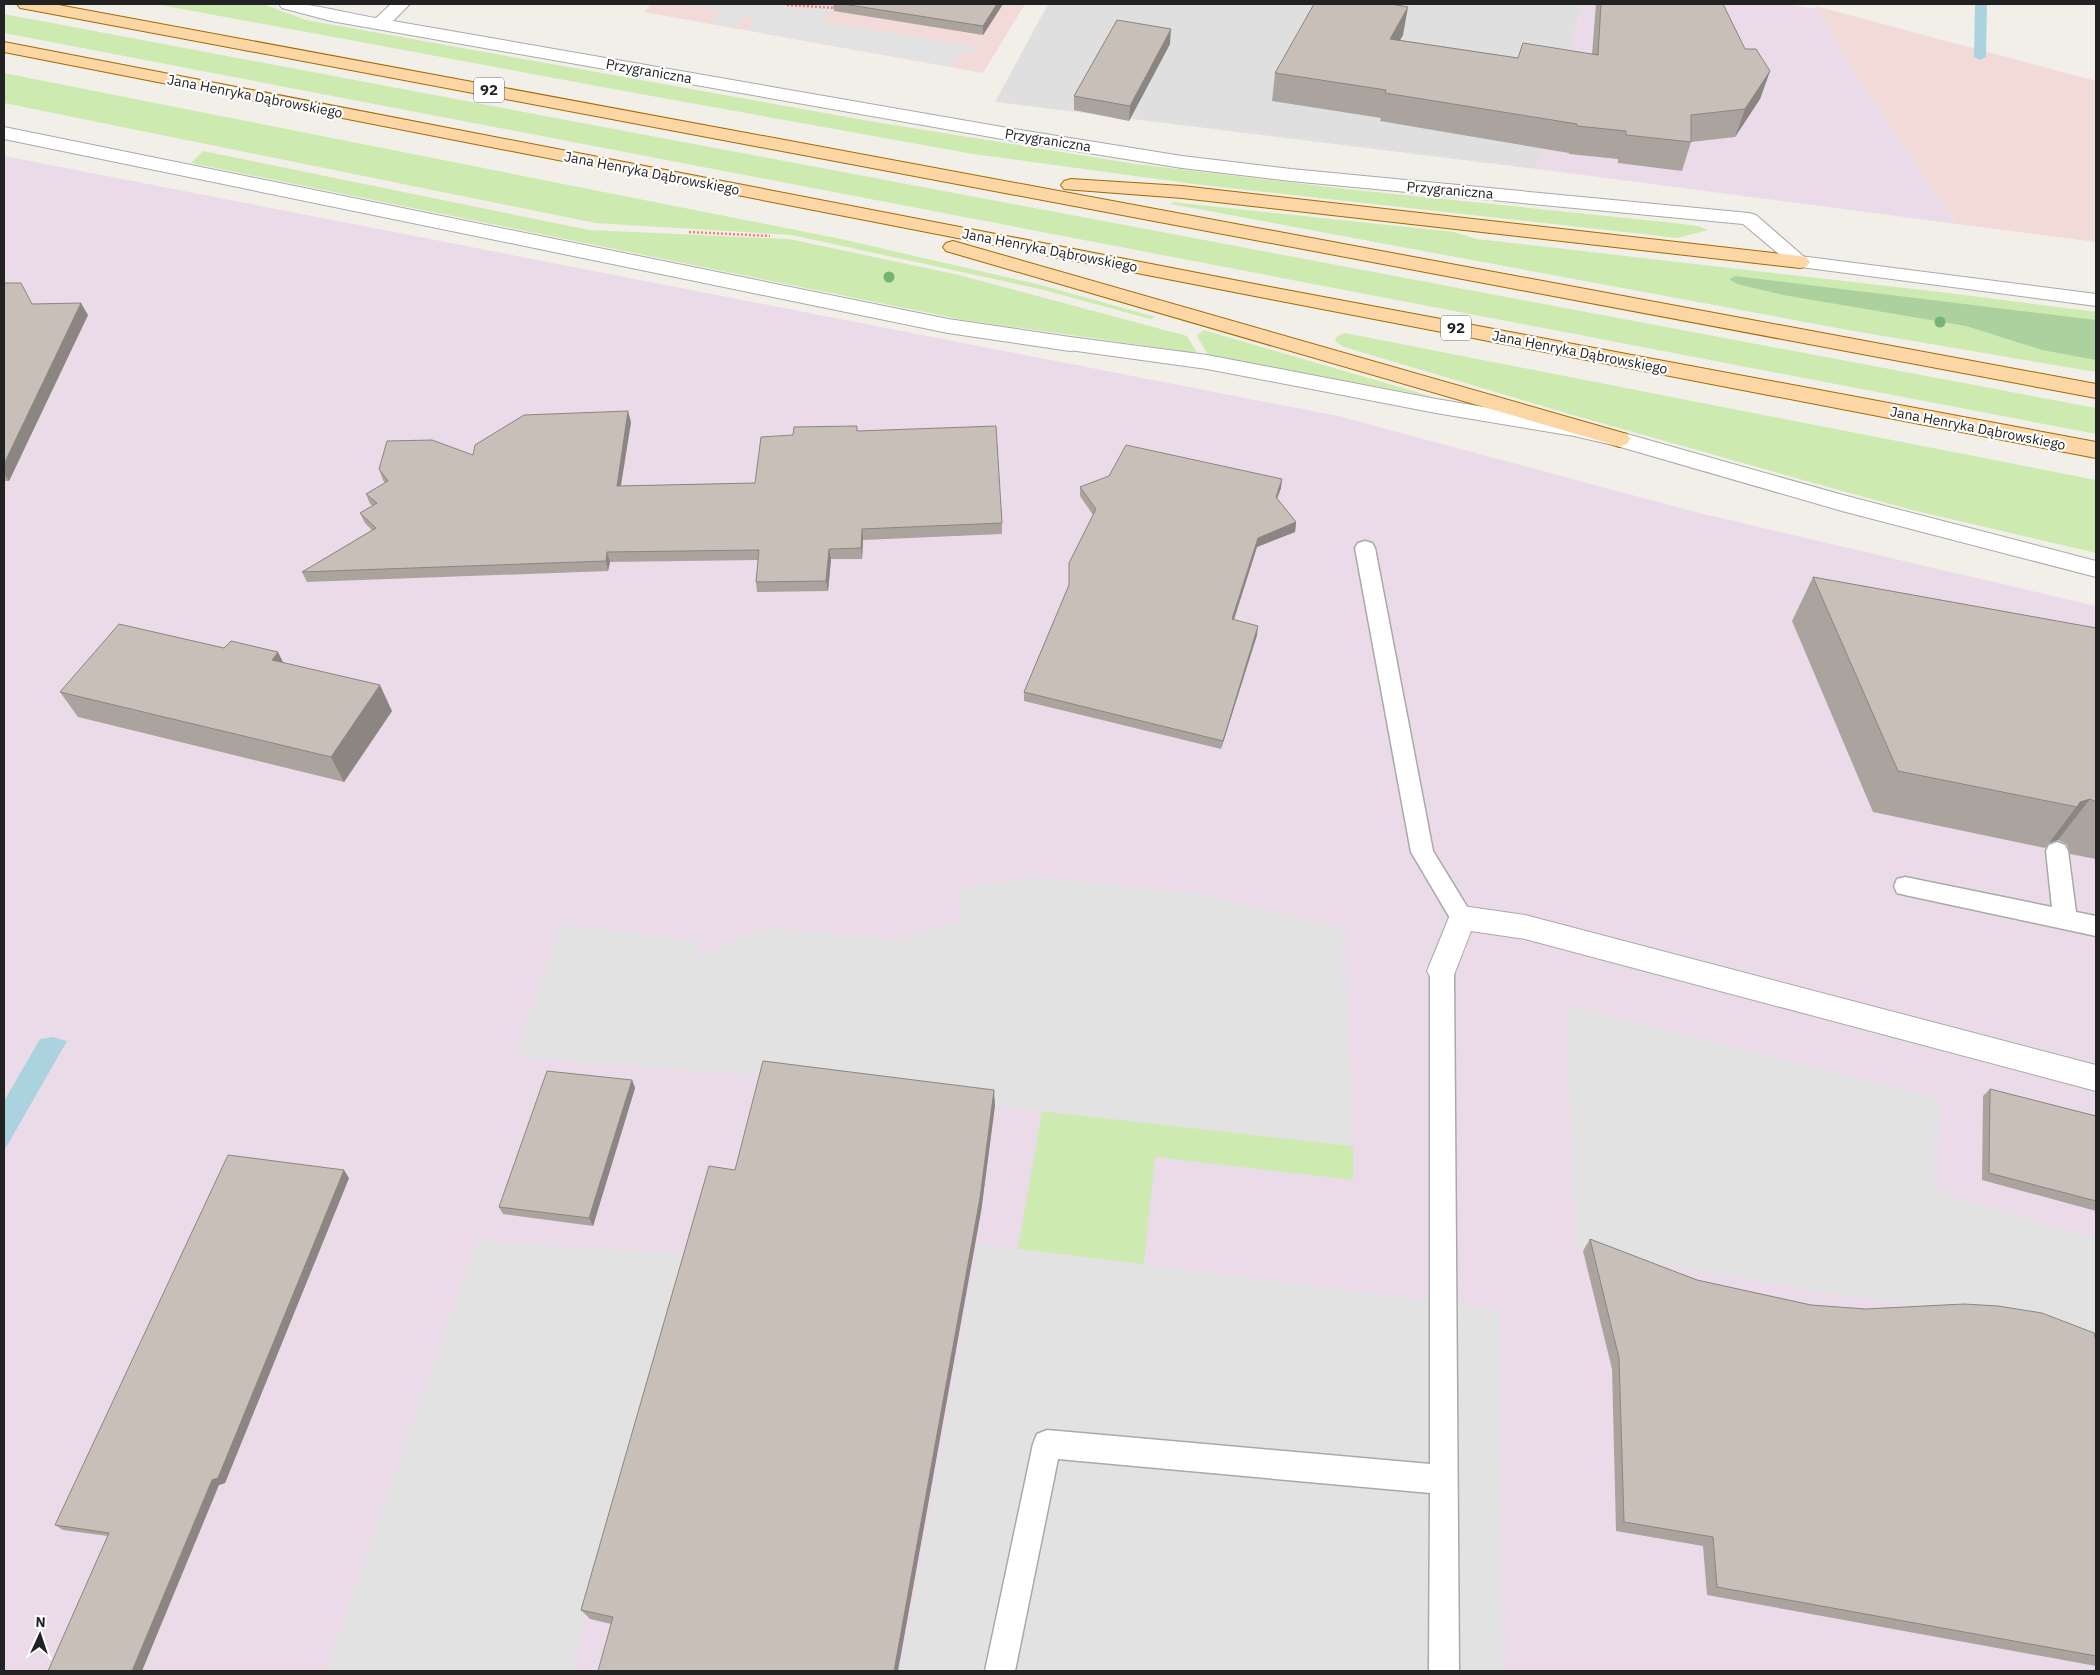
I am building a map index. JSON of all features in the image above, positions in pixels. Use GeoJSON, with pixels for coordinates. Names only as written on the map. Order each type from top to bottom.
{"type":"FeatureCollection","features":[{"type":"Feature","properties":{"kind":"main road","name":"92"},"geometry":{"type":"LineString","coordinates":[[26,4],[2096,391]]}},
{"type":"Feature","properties":{"kind":"main road","name":"Jana Henryka Dąbrowskiego"},"geometry":{"type":"LineString","coordinates":[[4,47],[2096,450]]}},
{"type":"Feature","properties":{"kind":"main road"},"geometry":{"type":"LineString","coordinates":[[952,178],[1182,192],[1800,262]]}},
{"type":"Feature","properties":{"kind":"main road"},"geometry":{"type":"LineString","coordinates":[[815,204],[1029,270],[1173,309],[1620,439]]}},
{"type":"Feature","properties":{"kind":"street","name":"Przygraniczna"},"geometry":{"type":"LineString","coordinates":[[288,4],[331,16],[1020,136],[1182,162],[1291,175],[1749,219],[1800,262]]}},
{"type":"Feature","properties":{"kind":"street"},"geometry":{"type":"LineString","coordinates":[[380,24],[401,4]]}},
{"type":"Feature","properties":{"kind":"street"},"geometry":{"type":"LineString","coordinates":[[4,133],[938,324],[1207,362],[1436,406],[1574,429],[1620,439],[1842,503],[2096,569]]}},
{"type":"Feature","properties":{"kind":"street"},"geometry":{"type":"LineString","coordinates":[[1800,262],[2096,300]]}},
{"type":"Feature","properties":{"kind":"street"},"geometry":{"type":"LineString","coordinates":[[1442,971],[1462,918],[1525,927],[2096,1078]]}},
{"type":"Feature","properties":{"kind":"lane"},"geometry":{"type":"LineString","coordinates":[[1365,548],[1422,852],[1462,918]]}},
{"type":"Feature","properties":{"kind":"lane"},"geometry":{"type":"LineString","coordinates":[[2057,851],[2065,920]]}},
{"type":"Feature","properties":{"kind":"lane"},"geometry":{"type":"LineString","coordinates":[[1905,886],[2096,926]]}},
{"type":"Feature","properties":{"kind":"lane"},"geometry":{"type":"LineString","coordinates":[[1442,971],[1444,1671]]}},
{"type":"Feature","properties":{"kind":"lane"},"geometry":{"type":"LineString","coordinates":[[1000,1671],[1047,1444],[1444,1480]]}},
{"type":"Feature","properties":{"kind":"path"},"geometry":{"type":"LineString","coordinates":[[787,6],[843,8]]}},
{"type":"Feature","properties":{"kind":"shaded area"},"geometry":{"type":"Polygon","coordinates":[[[651,4],[1025,4],[983,73],[644,12],[651,4]]]}},
{"type":"Feature","properties":{"kind":"shaded area"},"geometry":{"type":"Polygon","coordinates":[[[681,4],[835,4],[822,22],[978,47],[974,54],[962,52],[953,67],[746,30],[754,20],[748,14],[737,28],[711,24],[721,10],[681,4]]]}},
{"type":"Feature","properties":{"kind":"shaded area"},"geometry":{"type":"Polygon","coordinates":[[[1048,4],[1583,4],[1537,169],[995,102],[1048,4]]]}},
{"type":"Feature","properties":{"kind":"shaded area"},"geometry":{"type":"Polygon","coordinates":[[[1583,4],[1786,4],[1818,9],[1844,56],[1957,224],[1537,169],[1583,4]]]}},
{"type":"Feature","properties":{"kind":"shaded area"},"geometry":{"type":"Polygon","coordinates":[[[1816,6],[2096,81],[2096,242],[1957,224],[1844,56],[1816,6]]]}},
{"type":"Feature","properties":{"kind":"shaded area"},"geometry":{"type":"Polygon","coordinates":[[[4,156],[1338,416],[1695,512],[2096,606],[2096,1671],[4,1671],[4,156]]]}},
{"type":"Feature","properties":{"kind":"shaded area"},"geometry":{"type":"Polygon","coordinates":[[[1034,877],[1207,895],[1344,928],[1353,1146],[1042,1111],[767,1076],[515,1057],[561,925],[698,941],[695,958],[765,928],[898,940],[963,921],[957,890],[1034,877]]]}},
{"type":"Feature","properties":{"kind":"shaded area"},"geometry":{"type":"Polygon","coordinates":[[[1566,1004],[1941,1100],[1934,1191],[2096,1239],[2096,1338],[1576,1250],[1566,1004]]]}},
{"type":"Feature","properties":{"kind":"shaded area"},"geometry":{"type":"Polygon","coordinates":[[[477,1241],[687,1254],[572,1671],[326,1671],[477,1241]]]}},
{"type":"Feature","properties":{"kind":"shaded area"},"geometry":{"type":"Polygon","coordinates":[[[979,1244],[1499,1310],[1503,1671],[901,1671],[979,1244]]]}},
{"type":"Feature","properties":{"kind":"green space"},"geometry":{"type":"Polygon","coordinates":[[[155,4],[263,4],[306,20],[875,122],[1136,164],[1346,189],[1665,222],[1698,226],[1708,230],[1678,238],[1194,184],[973,154],[155,4]]]}},
{"type":"Feature","properties":{"kind":"green space"},"geometry":{"type":"Polygon","coordinates":[[[4,14],[2096,408],[2096,434],[4,33],[4,14]]]}},
{"type":"Feature","properties":{"kind":"green space"},"geometry":{"type":"Polygon","coordinates":[[[4,73],[841,239],[1037,284],[1156,317],[1150,319],[1044,290],[792,235],[595,223],[4,103],[4,73]]]}},
{"type":"Feature","properties":{"kind":"green space"},"geometry":{"type":"Polygon","coordinates":[[[203,151],[589,230],[789,239],[959,275],[1187,336],[1197,353],[964,320],[191,163],[203,151]]]}},
{"type":"Feature","properties":{"kind":"green space"},"geometry":{"type":"Polygon","coordinates":[[[1172,202],[1454,232],[1477,239],[1932,291],[2096,312],[2096,372],[1848,330],[1171,204],[1172,202]]]}},
{"type":"Feature","properties":{"kind":"green space"},"geometry":{"type":"Polygon","coordinates":[[[1736,276],[2096,320],[2096,360],[2042,350],[1966,326],[1783,295],[1737,284],[1729,279],[1736,276]]]}},
{"type":"Feature","properties":{"kind":"green space"},"geometry":{"type":"Polygon","coordinates":[[[1203,330],[1434,397],[1208,355],[1197,336],[1203,330]]]}},
{"type":"Feature","properties":{"kind":"green space"},"geometry":{"type":"Polygon","coordinates":[[[1345,333],[2096,480],[2096,553],[1912,510],[1566,413],[1344,347],[1335,341],[1337,336],[1345,333]]]}},
{"type":"Feature","properties":{"kind":"green space"},"geometry":{"type":"Polygon","coordinates":[[[1042,1111],[1353,1146],[1353,1180],[1155,1157],[1144,1264],[1018,1249],[1042,1111]]]}},
{"type":"Feature","properties":{"kind":"water"},"geometry":{"type":"Polygon","coordinates":[[[53,1037],[67,1041],[4,1151],[4,1101],[40,1039],[53,1037]]]}},
{"type":"Feature","properties":{"kind":"building"},"geometry":{"type":"Polygon","coordinates":[[[843,4],[997,4],[983,26],[843,4]]]}},
{"type":"Feature","properties":{"kind":"building"},"geometry":{"type":"Polygon","coordinates":[[[1314,4],[1391,4],[1408,7],[1390,39],[1518,58],[1523,43],[1598,55],[1601,4],[1723,4],[1745,49],[1756,49],[1770,71],[1745,109],[1691,115],[1691,142],[1626,135],[1626,131],[1577,126],[1577,124],[1385,93],[1386,90],[1275,73],[1314,4]]]}},
{"type":"Feature","properties":{"kind":"building"},"geometry":{"type":"Polygon","coordinates":[[[1117,20],[1171,29],[1130,106],[1074,96],[1117,20]]]}},
{"type":"Feature","properties":{"kind":"building"},"geometry":{"type":"Polygon","coordinates":[[[4,283],[21,283],[32,304],[81,303],[4,464],[4,283]]]}},
{"type":"Feature","properties":{"kind":"building"},"geometry":{"type":"Polygon","coordinates":[[[628,411],[617,486],[755,483],[761,437],[793,435],[794,427],[857,426],[857,431],[996,426],[1002,523],[862,529],[861,548],[829,549],[826,581],[756,582],[759,550],[607,552],[606,561],[302,572],[376,528],[360,513],[377,503],[366,494],[388,481],[379,469],[387,441],[432,440],[473,455],[475,445],[524,415],[628,411]]]}},
{"type":"Feature","properties":{"kind":"building"},"geometry":{"type":"Polygon","coordinates":[[[1126,445],[1282,479],[1276,497],[1296,522],[1258,538],[1232,619],[1258,626],[1223,741],[1024,692],[1069,585],[1069,563],[1096,509],[1080,487],[1109,476],[1126,445]]]}},
{"type":"Feature","properties":{"kind":"building"},"geometry":{"type":"Polygon","coordinates":[[[1813,577],[2096,628],[2096,802],[2090,799],[2080,802],[2077,807],[1898,771],[1813,577]]]}},
{"type":"Feature","properties":{"kind":"building"},"geometry":{"type":"Polygon","coordinates":[[[119,624],[224,648],[231,641],[278,652],[272,660],[380,685],[331,757],[60,692],[119,624]]]}},
{"type":"Feature","properties":{"kind":"building"},"geometry":{"type":"Polygon","coordinates":[[[763,1061],[994,1090],[980,1198],[894,1671],[598,1671],[613,1617],[581,1610],[709,1166],[735,1170],[763,1061]]]}},
{"type":"Feature","properties":{"kind":"building"},"geometry":{"type":"Polygon","coordinates":[[[547,1071],[632,1080],[589,1218],[499,1207],[547,1071]]]}},
{"type":"Feature","properties":{"kind":"building"},"geometry":{"type":"Polygon","coordinates":[[[1990,1089],[2096,1116],[2096,1201],[1989,1173],[1990,1089]]]}},
{"type":"Feature","properties":{"kind":"building"},"geometry":{"type":"Polygon","coordinates":[[[228,1155],[344,1170],[218,1478],[212,1480],[132,1671],[48,1671],[109,1533],[55,1525],[228,1155]]]}},
{"type":"Feature","properties":{"kind":"building"},"geometry":{"type":"Polygon","coordinates":[[[1590,1239],[1697,1280],[1811,1305],[1866,1309],[1964,1304],[1998,1306],[2042,1313],[2094,1333],[2096,1341],[2096,1656],[1717,1587],[1713,1537],[1624,1522],[1619,1358],[1590,1239]]]}},
{"type":"Feature","properties":{"kind":"waterway"},"geometry":{"type":"LineString","coordinates":[[1980,57],[1981,4]]}}]}
